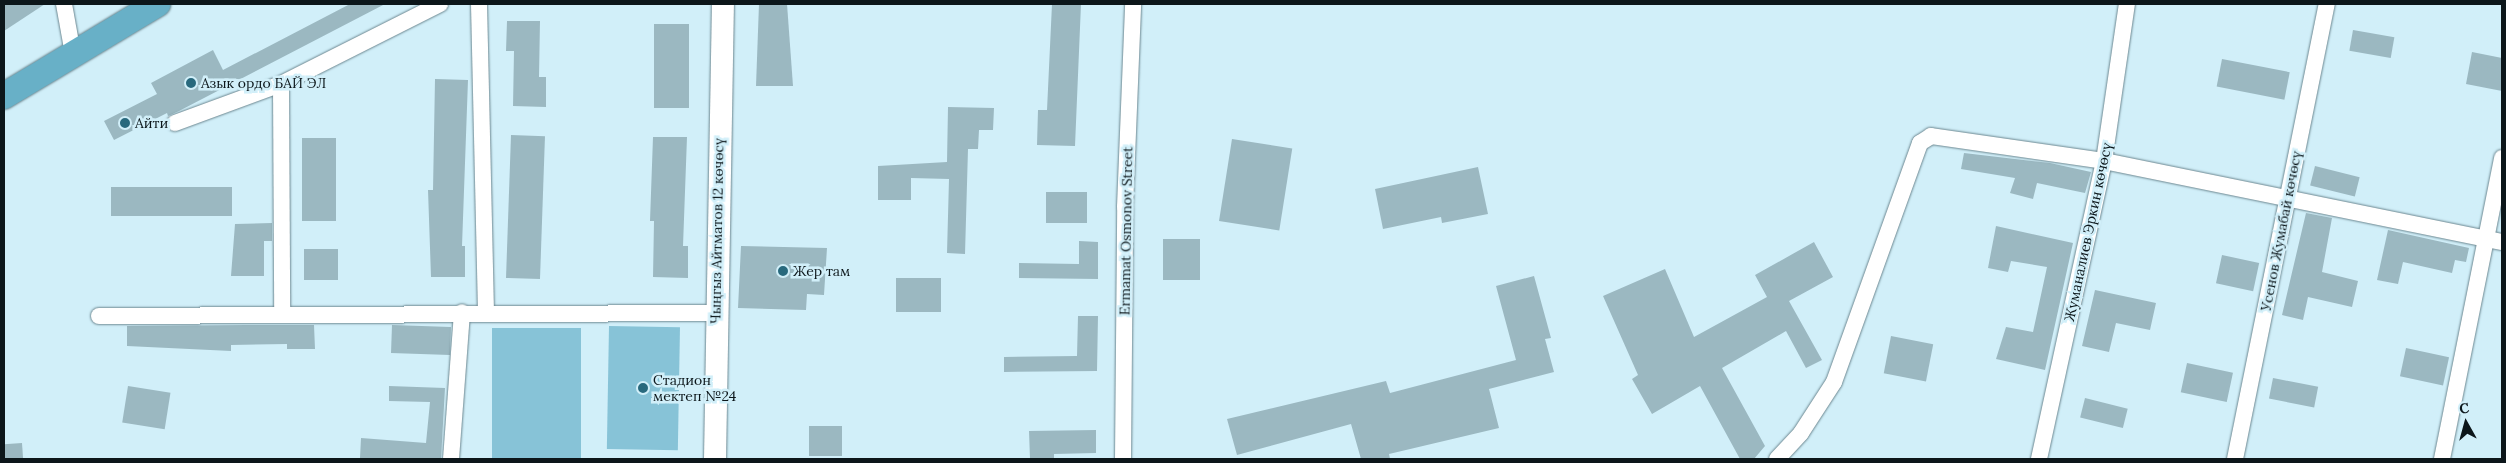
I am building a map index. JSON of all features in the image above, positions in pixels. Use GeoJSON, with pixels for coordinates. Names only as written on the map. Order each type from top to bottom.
{"type":"FeatureCollection","features":[{"type":"Feature","properties":{"kind":"highway"},"geometry":{"type":"LineString","coordinates":[[4,96],[157,4]]}},
{"type":"Feature","properties":{"kind":"main road","name":"Чыңгыз Айтматов 12 көчөсү"},"geometry":{"type":"LineString","coordinates":[[715,459],[715,313],[723,4]]}},
{"type":"Feature","properties":{"kind":"street"},"geometry":{"type":"LineString","coordinates":[[64,4],[73,54]]}},
{"type":"Feature","properties":{"kind":"street"},"geometry":{"type":"LineString","coordinates":[[175,123],[281,84],[440,4]]}},
{"type":"Feature","properties":{"kind":"street"},"geometry":{"type":"LineString","coordinates":[[479,4],[486,311]]}},
{"type":"Feature","properties":{"kind":"street","name":"Ermamat Osmonov Street"},"geometry":{"type":"LineString","coordinates":[[1123,459],[1125,206],[1133,4]]}},
{"type":"Feature","properties":{"kind":"street","name":"Жуманалиев Эркин көчөсү"},"geometry":{"type":"LineString","coordinates":[[2039,459],[2104,160],[2127,4]]}},
{"type":"Feature","properties":{"kind":"street","name":"Усенов Жумабай көчөсү"},"geometry":{"type":"LineString","coordinates":[[2235,459],[2327,4]]}},
{"type":"Feature","properties":{"kind":"street"},"geometry":{"type":"LineString","coordinates":[[281,84],[282,313]]}},
{"type":"Feature","properties":{"kind":"street"},"geometry":{"type":"LineString","coordinates":[[1777,459],[1801,433],[1834,382],[1920,143],[1939,134],[2104,160],[2495,240]]}},
{"type":"Feature","properties":{"kind":"street"},"geometry":{"type":"LineString","coordinates":[[2442,459],[2495,240],[2502,158]]}},
{"type":"Feature","properties":{"kind":"street"},"geometry":{"type":"LineString","coordinates":[[99,316],[486,311],[715,313]]}},
{"type":"Feature","properties":{"kind":"street"},"geometry":{"type":"LineString","coordinates":[[451,459],[462,312]]}},
{"type":"Feature","properties":{"kind":"shaded area","name":"Стадион мектеп №24"},"geometry":{"type":"Polygon","coordinates":[[[609,326],[680,327],[678,450],[607,449],[609,326]]]}},
{"type":"Feature","properties":{"kind":"shaded area"},"geometry":{"type":"Polygon","coordinates":[[[492,328],[581,328],[581,459],[492,459],[492,328]]]}},
{"type":"Feature","properties":{"kind":"building"},"geometry":{"type":"Polygon","coordinates":[[[4,4],[45,4],[4,31],[4,4]]]}},
{"type":"Feature","properties":{"kind":"building"},"geometry":{"type":"Polygon","coordinates":[[[350,4],[385,4],[179,111],[168,116],[167,113],[114,140],[104,121],[157,94],[151,83],[213,50],[223,70],[350,4]]]}},
{"type":"Feature","properties":{"kind":"building"},"geometry":{"type":"Polygon","coordinates":[[[759,4],[787,4],[793,86],[756,86],[759,4]]]}},
{"type":"Feature","properties":{"kind":"building"},"geometry":{"type":"Polygon","coordinates":[[[1052,4],[1081,4],[1075,146],[1037,145],[1038,110],[1047,110],[1052,4]]]}},
{"type":"Feature","properties":{"kind":"building"},"geometry":{"type":"Polygon","coordinates":[[[507,21],[540,21],[539,77],[546,77],[546,107],[513,106],[514,51],[506,51],[507,21]]]}},
{"type":"Feature","properties":{"kind":"building"},"geometry":{"type":"Polygon","coordinates":[[[654,24],[689,24],[689,108],[654,108],[654,24]]]}},
{"type":"Feature","properties":{"kind":"building"},"geometry":{"type":"Polygon","coordinates":[[[2353,30],[2394,37],[2391,58],[2349,51],[2353,30]]]}},
{"type":"Feature","properties":{"kind":"building"},"geometry":{"type":"Polygon","coordinates":[[[2472,52],[2502,58],[2502,91],[2466,84],[2472,52]]]}},
{"type":"Feature","properties":{"kind":"building"},"geometry":{"type":"Polygon","coordinates":[[[2222,59],[2290,72],[2284,100],[2217,86],[2222,59]]]}},
{"type":"Feature","properties":{"kind":"building"},"geometry":{"type":"Polygon","coordinates":[[[435,79],[468,80],[462,246],[465,246],[465,277],[431,277],[428,190],[433,190],[435,79]]]}},
{"type":"Feature","properties":{"kind":"building"},"geometry":{"type":"Polygon","coordinates":[[[948,107],[994,108],[993,130],[979,130],[978,149],[968,149],[965,254],[947,253],[949,179],[911,178],[911,200],[878,200],[878,166],[947,162],[948,107]]]}},
{"type":"Feature","properties":{"kind":"building"},"geometry":{"type":"Polygon","coordinates":[[[511,135],[545,136],[540,279],[506,278],[511,135]]]}},
{"type":"Feature","properties":{"kind":"building"},"geometry":{"type":"Polygon","coordinates":[[[653,137],[687,137],[683,246],[688,246],[688,278],[653,277],[654,221],[650,221],[653,137]]]}},
{"type":"Feature","properties":{"kind":"building"},"geometry":{"type":"Polygon","coordinates":[[[302,138],[336,138],[336,221],[302,221],[302,138]]]}},
{"type":"Feature","properties":{"kind":"building"},"geometry":{"type":"Polygon","coordinates":[[[1232,139],[1292,149],[1279,231],[1219,221],[1232,139]]]}},
{"type":"Feature","properties":{"kind":"building"},"geometry":{"type":"Polygon","coordinates":[[[1964,153],[2050,163],[2091,172],[2085,193],[2037,183],[2033,199],[2010,193],[2015,178],[1961,169],[1964,153]]]}},
{"type":"Feature","properties":{"kind":"building"},"geometry":{"type":"Polygon","coordinates":[[[2315,166],[2360,177],[2355,197],[2310,185],[2315,166]]]}},
{"type":"Feature","properties":{"kind":"building"},"geometry":{"type":"Polygon","coordinates":[[[1478,167],[1488,214],[1442,223],[1441,217],[1383,229],[1375,189],[1478,167]]]}},
{"type":"Feature","properties":{"kind":"building"},"geometry":{"type":"Polygon","coordinates":[[[111,187],[232,187],[232,216],[111,216],[111,187]]]}},
{"type":"Feature","properties":{"kind":"building"},"geometry":{"type":"Polygon","coordinates":[[[1046,192],[1087,192],[1087,223],[1046,223],[1046,192]]]}},
{"type":"Feature","properties":{"kind":"building"},"geometry":{"type":"Polygon","coordinates":[[[2306,213],[2332,218],[2322,272],[2358,281],[2352,307],[2308,297],[2303,320],[2282,315],[2306,213]]]}},
{"type":"Feature","properties":{"kind":"building"},"geometry":{"type":"Polygon","coordinates":[[[272,223],[272,241],[264,241],[264,276],[231,276],[235,224],[272,223]]]}},
{"type":"Feature","properties":{"kind":"building"},"geometry":{"type":"Polygon","coordinates":[[[1996,226],[2073,243],[2045,370],[1996,359],[2006,327],[2033,332],[2047,267],[2011,261],[2008,272],[1988,268],[1996,226]]]}},
{"type":"Feature","properties":{"kind":"building"},"geometry":{"type":"Polygon","coordinates":[[[2388,230],[2469,248],[2466,262],[2455,260],[2452,273],[2403,262],[2398,284],[2377,280],[2388,230]]]}},
{"type":"Feature","properties":{"kind":"building"},"geometry":{"type":"Polygon","coordinates":[[[1163,239],[1200,239],[1200,280],[1163,280],[1163,239]]]}},
{"type":"Feature","properties":{"kind":"building"},"geometry":{"type":"Polygon","coordinates":[[[1079,241],[1098,242],[1098,279],[1019,278],[1019,263],[1079,264],[1079,241]]]}},
{"type":"Feature","properties":{"kind":"building"},"geometry":{"type":"Polygon","coordinates":[[[1814,242],[1833,277],[1789,301],[1822,360],[1806,368],[1786,331],[1722,368],[1765,446],[1754,459],[1740,459],[1700,386],[1652,414],[1632,379],[1638,375],[1603,296],[1665,269],[1694,337],[1767,297],[1755,275],[1814,242]]]}},
{"type":"Feature","properties":{"kind":"building","name":"Жер там"},"geometry":{"type":"Polygon","coordinates":[[[741,246],[827,248],[824,295],[807,294],[806,310],[738,308],[741,246]]]}},
{"type":"Feature","properties":{"kind":"building"},"geometry":{"type":"Polygon","coordinates":[[[304,249],[338,249],[338,280],[304,280],[304,249]]]}},
{"type":"Feature","properties":{"kind":"building"},"geometry":{"type":"Polygon","coordinates":[[[2222,255],[2259,263],[2253,291],[2216,283],[2222,255]]]}},
{"type":"Feature","properties":{"kind":"building"},"geometry":{"type":"Polygon","coordinates":[[[1534,276],[1551,338],[1545,339],[1554,372],[1489,389],[1499,428],[1389,454],[1390,459],[1361,459],[1351,424],[1237,455],[1227,419],[1386,381],[1390,393],[1516,360],[1496,286],[1534,276]]]}},
{"type":"Feature","properties":{"kind":"building"},"geometry":{"type":"Polygon","coordinates":[[[896,278],[941,278],[941,312],[896,312],[896,278]]]}},
{"type":"Feature","properties":{"kind":"building"},"geometry":{"type":"Polygon","coordinates":[[[2095,290],[2156,303],[2150,330],[2116,323],[2109,352],[2082,346],[2095,290]]]}},
{"type":"Feature","properties":{"kind":"building"},"geometry":{"type":"Polygon","coordinates":[[[1078,316],[1098,316],[1097,371],[1004,372],[1004,357],[1077,356],[1078,316]]]}},
{"type":"Feature","properties":{"kind":"building"},"geometry":{"type":"Polygon","coordinates":[[[314,325],[315,349],[287,349],[287,344],[231,345],[231,351],[127,346],[127,326],[314,325]]]}},
{"type":"Feature","properties":{"kind":"building"},"geometry":{"type":"Polygon","coordinates":[[[392,325],[451,327],[450,355],[391,353],[392,325]]]}},
{"type":"Feature","properties":{"kind":"building"},"geometry":{"type":"Polygon","coordinates":[[[1891,336],[1933,344],[1926,382],[1884,373],[1891,336]]]}},
{"type":"Feature","properties":{"kind":"building"},"geometry":{"type":"Polygon","coordinates":[[[2406,348],[2449,357],[2443,386],[2400,376],[2406,348]]]}},
{"type":"Feature","properties":{"kind":"building"},"geometry":{"type":"Polygon","coordinates":[[[2187,363],[2233,373],[2227,402],[2181,392],[2187,363]]]}},
{"type":"Feature","properties":{"kind":"building"},"geometry":{"type":"Polygon","coordinates":[[[2273,378],[2318,387],[2314,407],[2269,399],[2273,378]]]}},
{"type":"Feature","properties":{"kind":"building"},"geometry":{"type":"Polygon","coordinates":[[[128,386],[170,393],[165,429],[122,423],[128,386]]]}},
{"type":"Feature","properties":{"kind":"building"},"geometry":{"type":"Polygon","coordinates":[[[389,386],[445,388],[441,459],[360,458],[361,438],[426,443],[430,402],[389,401],[389,386]]]}},
{"type":"Feature","properties":{"kind":"building"},"geometry":{"type":"Polygon","coordinates":[[[2085,398],[2128,409],[2123,428],[2080,417],[2085,398]]]}},
{"type":"Feature","properties":{"kind":"building"},"geometry":{"type":"Polygon","coordinates":[[[809,426],[842,426],[842,456],[809,456],[809,426]]]}},
{"type":"Feature","properties":{"kind":"building"},"geometry":{"type":"Polygon","coordinates":[[[1096,430],[1096,453],[1054,454],[1054,459],[1030,459],[1029,431],[1096,430]]]}},
{"type":"Feature","properties":{"kind":"building"},"geometry":{"type":"Polygon","coordinates":[[[22,443],[23,459],[5,459],[4,444],[22,443]]]}},
{"type":"Feature","properties":{"kind":"place","name":"Азык ордо БАЙ ЭЛ"},"geometry":{"type":"Point","coordinates":[191,83]}},
{"type":"Feature","properties":{"kind":"place","name":"Айти"},"geometry":{"type":"Point","coordinates":[125,123]}},
{"type":"Feature","properties":{"kind":"place","name":"Жер там"},"geometry":{"type":"Point","coordinates":[783,271]}},
{"type":"Feature","properties":{"kind":"place","name":"Стадион мектеп №24"},"geometry":{"type":"Point","coordinates":[643,388]}}]}
